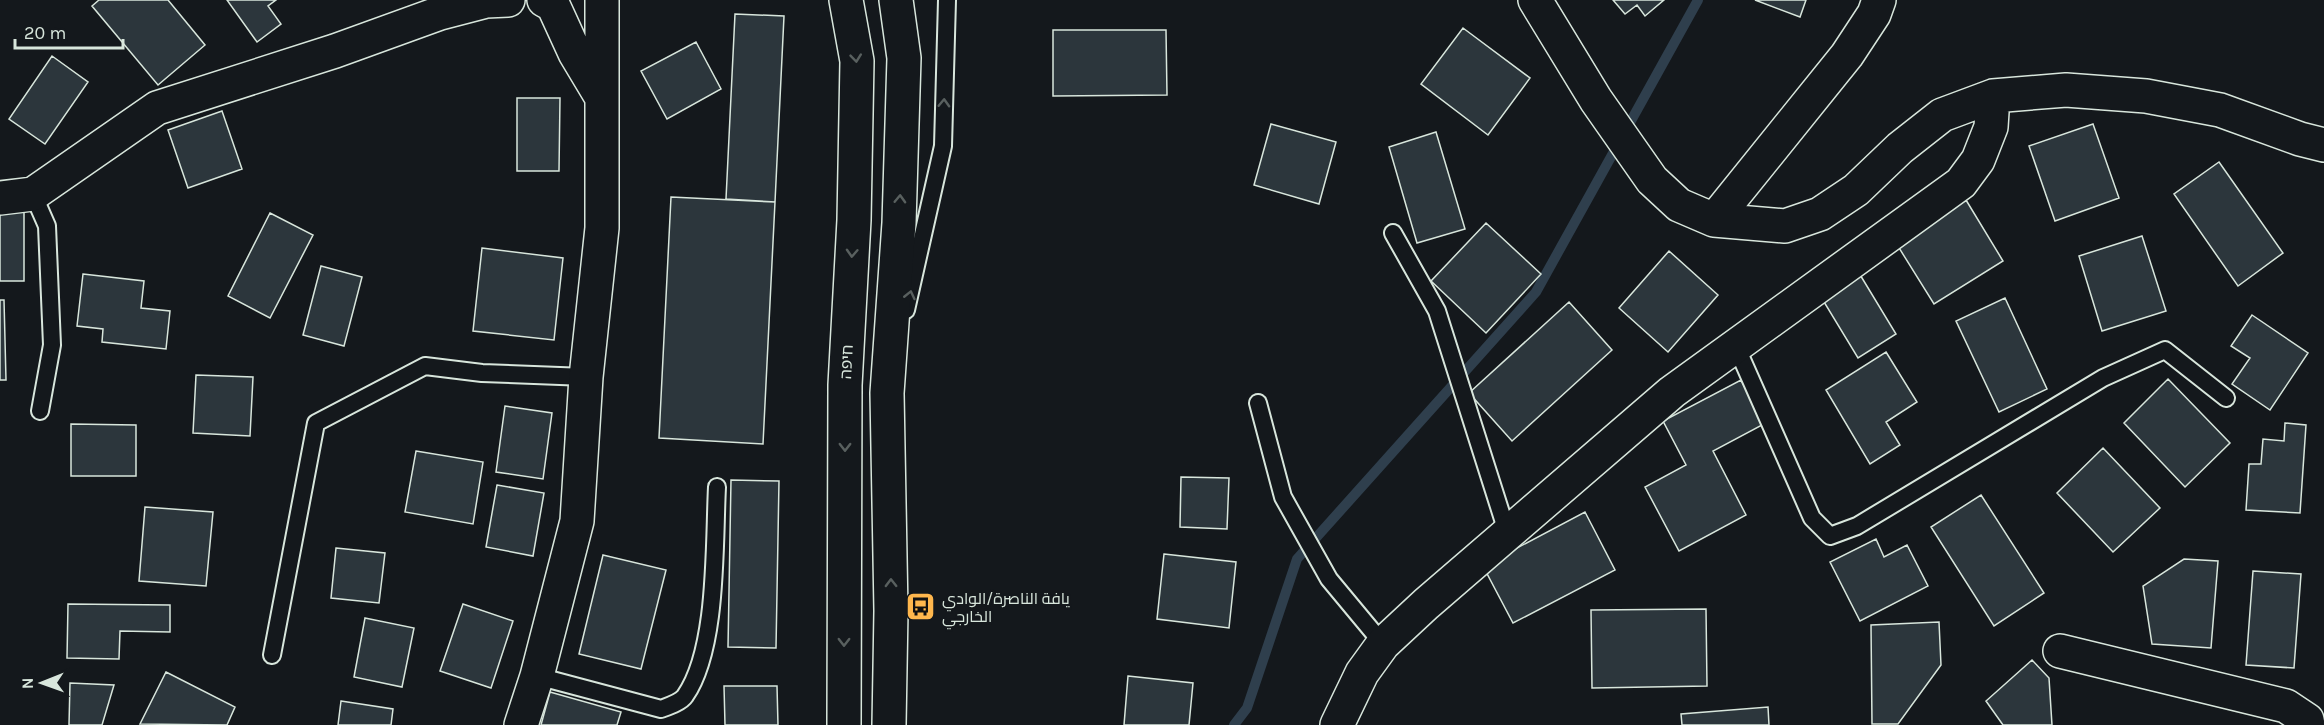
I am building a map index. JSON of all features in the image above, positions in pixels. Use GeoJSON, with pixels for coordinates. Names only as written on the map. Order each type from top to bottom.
{"type":"FeatureCollection","features":[{"type":"Feature","properties":{"kind":"main road"},"geometry":{"type":"LineString","coordinates":[[0,198],[33,194],[158,108],[335,51],[440,13],[486,1],[508,0]]}},
{"type":"Feature","properties":{"kind":"main road"},"geometry":{"type":"LineString","coordinates":[[544,0],[553,5],[575,53],[603,100]]}},
{"type":"Feature","properties":{"kind":"main road"},"geometry":{"type":"LineString","coordinates":[[521,725],[537,676],[578,521],[586,377],[602,228],[602,0]]}},
{"type":"Feature","properties":{"kind":"main road","name":"חיפה"},"geometry":{"type":"LineString","coordinates":[[844,725],[845,385],[854,220],[857,61],[846,0]]}},
{"type":"Feature","properties":{"kind":"main road"},"geometry":{"type":"LineString","coordinates":[[889,725],[891,611],[887,393],[899,223],[904,58],[896,0]]}},
{"type":"Feature","properties":{"kind":"main road"},"geometry":{"type":"LineString","coordinates":[[1535,0],[1596,99],[1652,180],[1679,205],[1714,220],[1785,226],[1820,214],[1856,190],[1900,148],[1942,115],[1993,96],[2066,90],[2146,96],[2220,110],[2300,139],[2324,145]]}},
{"type":"Feature","properties":{"kind":"main road"},"geometry":{"type":"LineString","coordinates":[[1714,220],[1847,55],[1874,14],[1879,0]]}},
{"type":"Feature","properties":{"kind":"main road"},"geometry":{"type":"LineString","coordinates":[[1338,725],[1362,673],[1383,644],[1425,604],[1672,392],[1961,183],[1978,160],[1991,127],[1993,96]]}},
{"type":"Feature","properties":{"kind":"main road"},"geometry":{"type":"LineString","coordinates":[[2060,651],[2286,706],[2307,720],[2308,725]]}},
{"type":"Feature","properties":{"kind":"lane"},"geometry":{"type":"LineString","coordinates":[[887,393],[943,146],[947,0]]}},
{"type":"Feature","properties":{"kind":"lane"},"geometry":{"type":"LineString","coordinates":[[33,194],[47,226],[52,345],[40,411]]}},
{"type":"Feature","properties":{"kind":"lane"},"geometry":{"type":"LineString","coordinates":[[1393,233],[1437,311],[1508,535]]}},
{"type":"Feature","properties":{"kind":"lane"},"geometry":{"type":"LineString","coordinates":[[1736,346],[1812,518],[1830,536],[1857,526],[2103,378],[2165,350],[2226,398]]}},
{"type":"Feature","properties":{"kind":"lane"},"geometry":{"type":"LineString","coordinates":[[272,655],[316,423],[425,366],[482,373],[586,377]]}},
{"type":"Feature","properties":{"kind":"lane"},"geometry":{"type":"LineString","coordinates":[[1258,402],[1283,497],[1329,579],[1383,644]]}},
{"type":"Feature","properties":{"kind":"lane"},"geometry":{"type":"LineString","coordinates":[[537,676],[662,710],[684,698],[698,670],[712,611],[717,487]]}},
{"type":"Feature","properties":{"kind":"building"},"geometry":{"type":"Polygon","coordinates":[[[99,0],[168,0],[205,45],[158,85],[92,6],[99,0]]]}},
{"type":"Feature","properties":{"kind":"building"},"geometry":{"type":"Polygon","coordinates":[[[227,0],[276,0],[268,6],[281,24],[257,42],[227,0]]]}},
{"type":"Feature","properties":{"kind":"building"},"geometry":{"type":"Polygon","coordinates":[[[1613,0],[1664,0],[1645,16],[1637,5],[1625,14],[1613,0]]]}},
{"type":"Feature","properties":{"kind":"building"},"geometry":{"type":"Polygon","coordinates":[[[1755,0],[1806,0],[1800,17],[1755,0]]]}},
{"type":"Feature","properties":{"kind":"building"},"geometry":{"type":"Polygon","coordinates":[[[735,14],[784,16],[775,202],[726,199],[735,14]]]}},
{"type":"Feature","properties":{"kind":"building"},"geometry":{"type":"Polygon","coordinates":[[[1463,28],[1530,78],[1488,135],[1421,84],[1463,28]]]}},
{"type":"Feature","properties":{"kind":"building"},"geometry":{"type":"Polygon","coordinates":[[[1053,30],[1166,30],[1167,95],[1053,96],[1053,30]]]}},
{"type":"Feature","properties":{"kind":"building"},"geometry":{"type":"Polygon","coordinates":[[[696,42],[721,89],[667,119],[641,71],[696,42]]]}},
{"type":"Feature","properties":{"kind":"building"},"geometry":{"type":"Polygon","coordinates":[[[52,56],[88,82],[45,144],[9,119],[52,56]]]}},
{"type":"Feature","properties":{"kind":"building"},"geometry":{"type":"Polygon","coordinates":[[[517,98],[560,98],[559,171],[517,171],[517,98]]]}},
{"type":"Feature","properties":{"kind":"building"},"geometry":{"type":"Polygon","coordinates":[[[222,111],[242,169],[188,188],[168,130],[222,111]]]}},
{"type":"Feature","properties":{"kind":"building"},"geometry":{"type":"Polygon","coordinates":[[[1271,124],[1336,142],[1319,204],[1254,185],[1271,124]]]}},
{"type":"Feature","properties":{"kind":"building"},"geometry":{"type":"Polygon","coordinates":[[[2093,124],[2119,198],[2055,221],[2029,146],[2093,124]]]}},
{"type":"Feature","properties":{"kind":"building"},"geometry":{"type":"Polygon","coordinates":[[[1436,132],[1465,229],[1417,243],[1389,147],[1436,132]]]}},
{"type":"Feature","properties":{"kind":"building"},"geometry":{"type":"Polygon","coordinates":[[[2219,162],[2283,253],[2238,286],[2174,194],[2219,162]]]}},
{"type":"Feature","properties":{"kind":"building"},"geometry":{"type":"Polygon","coordinates":[[[671,197],[775,202],[763,444],[659,438],[671,197]]]}},
{"type":"Feature","properties":{"kind":"building"},"geometry":{"type":"Polygon","coordinates":[[[1966,200],[2003,261],[1934,304],[1896,243],[1966,200]]]}},
{"type":"Feature","properties":{"kind":"building"},"geometry":{"type":"Polygon","coordinates":[[[0,212],[24,212],[24,281],[0,281],[0,212]]]}},
{"type":"Feature","properties":{"kind":"building"},"geometry":{"type":"Polygon","coordinates":[[[270,213],[313,235],[270,318],[228,296],[270,213]]]}},
{"type":"Feature","properties":{"kind":"building"},"geometry":{"type":"Polygon","coordinates":[[[1486,223],[1541,274],[1486,333],[1431,281],[1486,223]]]}},
{"type":"Feature","properties":{"kind":"building"},"geometry":{"type":"Polygon","coordinates":[[[2142,236],[2166,311],[2102,331],[2079,256],[2142,236]]]}},
{"type":"Feature","properties":{"kind":"building"},"geometry":{"type":"Polygon","coordinates":[[[482,248],[563,258],[554,340],[473,331],[482,248]]]}},
{"type":"Feature","properties":{"kind":"building"},"geometry":{"type":"Polygon","coordinates":[[[1669,251],[1718,295],[1668,352],[1619,308],[1669,251]]]}},
{"type":"Feature","properties":{"kind":"building"},"geometry":{"type":"Polygon","coordinates":[[[321,266],[362,277],[344,346],[303,335],[321,266]]]}},
{"type":"Feature","properties":{"kind":"building"},"geometry":{"type":"Polygon","coordinates":[[[1859,273],[1896,334],[1858,358],[1821,297],[1859,273]]]}},
{"type":"Feature","properties":{"kind":"building"},"geometry":{"type":"Polygon","coordinates":[[[83,274],[144,281],[141,308],[170,311],[166,349],[102,342],[103,329],[77,326],[83,274]]]}},
{"type":"Feature","properties":{"kind":"building"},"geometry":{"type":"Polygon","coordinates":[[[2005,298],[2047,389],[1999,412],[1956,321],[2005,298]]]}},
{"type":"Feature","properties":{"kind":"building"},"geometry":{"type":"Polygon","coordinates":[[[0,300],[4,300],[6,380],[0,380],[0,300]]]}},
{"type":"Feature","properties":{"kind":"building"},"geometry":{"type":"Polygon","coordinates":[[[1569,302],[1612,350],[1512,441],[1469,393],[1569,302]]]}},
{"type":"Feature","properties":{"kind":"building"},"geometry":{"type":"Polygon","coordinates":[[[2252,315],[2308,353],[2270,410],[2232,384],[2250,358],[2231,346],[2252,315]]]}},
{"type":"Feature","properties":{"kind":"building"},"geometry":{"type":"Polygon","coordinates":[[[1886,352],[1917,402],[1886,422],[1900,445],[1870,464],[1826,390],[1886,352]]]}},
{"type":"Feature","properties":{"kind":"building"},"geometry":{"type":"Polygon","coordinates":[[[196,375],[253,377],[250,436],[193,433],[196,375]]]}},
{"type":"Feature","properties":{"kind":"building"},"geometry":{"type":"Polygon","coordinates":[[[2168,379],[2230,443],[2185,487],[2124,423],[2168,379]]]}},
{"type":"Feature","properties":{"kind":"building"},"geometry":{"type":"Polygon","coordinates":[[[1741,380],[1764,424],[1713,451],[1746,515],[1679,551],[1645,487],[1686,465],[1663,421],[1741,380]]]}},
{"type":"Feature","properties":{"kind":"building"},"geometry":{"type":"Polygon","coordinates":[[[505,406],[552,413],[543,479],[496,472],[505,406]]]}},
{"type":"Feature","properties":{"kind":"building"},"geometry":{"type":"Polygon","coordinates":[[[2285,423],[2306,425],[2300,513],[2246,510],[2249,464],[2261,464],[2263,439],[2284,441],[2285,423]]]}},
{"type":"Feature","properties":{"kind":"building"},"geometry":{"type":"Polygon","coordinates":[[[71,424],[136,425],[136,476],[71,476],[71,424]]]}},
{"type":"Feature","properties":{"kind":"building"},"geometry":{"type":"Polygon","coordinates":[[[2103,448],[2160,508],[2113,552],[2057,493],[2103,448]]]}},
{"type":"Feature","properties":{"kind":"building"},"geometry":{"type":"Polygon","coordinates":[[[416,451],[483,462],[473,524],[405,512],[416,451]]]}},
{"type":"Feature","properties":{"kind":"building"},"geometry":{"type":"Polygon","coordinates":[[[1181,477],[1229,478],[1227,529],[1180,527],[1181,477]]]}},
{"type":"Feature","properties":{"kind":"building"},"geometry":{"type":"Polygon","coordinates":[[[731,480],[779,481],[776,648],[728,647],[731,480]]]}},
{"type":"Feature","properties":{"kind":"building"},"geometry":{"type":"Polygon","coordinates":[[[497,485],[544,493],[533,556],[486,547],[497,485]]]}},
{"type":"Feature","properties":{"kind":"building"},"geometry":{"type":"Polygon","coordinates":[[[1981,495],[2044,593],[1994,626],[1931,527],[1981,495]]]}},
{"type":"Feature","properties":{"kind":"building"},"geometry":{"type":"Polygon","coordinates":[[[145,507],[213,512],[206,586],[139,581],[145,507]]]}},
{"type":"Feature","properties":{"kind":"building"},"geometry":{"type":"Polygon","coordinates":[[[1585,512],[1615,570],[1513,623],[1483,566],[1585,512]]]}},
{"type":"Feature","properties":{"kind":"building"},"geometry":{"type":"Polygon","coordinates":[[[1876,539],[1884,557],[1907,545],[1928,586],[1860,621],[1830,562],[1876,539]]]}},
{"type":"Feature","properties":{"kind":"building"},"geometry":{"type":"Polygon","coordinates":[[[336,548],[385,553],[379,603],[331,598],[336,548]]]}},
{"type":"Feature","properties":{"kind":"building"},"geometry":{"type":"Polygon","coordinates":[[[1164,554],[1236,562],[1229,628],[1157,619],[1164,554]]]}},
{"type":"Feature","properties":{"kind":"building"},"geometry":{"type":"Polygon","coordinates":[[[603,555],[666,570],[641,669],[579,654],[603,555]]]}},
{"type":"Feature","properties":{"kind":"building"},"geometry":{"type":"Polygon","coordinates":[[[2184,559],[2218,561],[2211,648],[2152,644],[2143,586],[2184,559]]]}},
{"type":"Feature","properties":{"kind":"building"},"geometry":{"type":"Polygon","coordinates":[[[2253,571],[2301,574],[2294,668],[2246,665],[2253,571]]]}},
{"type":"Feature","properties":{"kind":"building"},"geometry":{"type":"Polygon","coordinates":[[[68,604],[170,605],[170,632],[120,631],[119,659],[67,658],[68,604]]]}},
{"type":"Feature","properties":{"kind":"building"},"geometry":{"type":"Polygon","coordinates":[[[463,604],[513,621],[491,688],[440,671],[463,604]]]}},
{"type":"Feature","properties":{"kind":"building"},"geometry":{"type":"Polygon","coordinates":[[[1706,609],[1707,686],[1592,688],[1591,610],[1706,609]]]}},
{"type":"Feature","properties":{"kind":"building"},"geometry":{"type":"Polygon","coordinates":[[[365,618],[414,628],[402,687],[354,677],[365,618]]]}},
{"type":"Feature","properties":{"kind":"building"},"geometry":{"type":"Polygon","coordinates":[[[1939,622],[1941,665],[1898,724],[1872,724],[1871,625],[1939,622]]]}},
{"type":"Feature","properties":{"kind":"building"},"geometry":{"type":"Polygon","coordinates":[[[2032,660],[2049,678],[2052,725],[2003,725],[1986,701],[2032,660]]]}},
{"type":"Feature","properties":{"kind":"building"},"geometry":{"type":"Polygon","coordinates":[[[166,672],[235,707],[227,725],[140,724],[166,672]]]}},
{"type":"Feature","properties":{"kind":"building"},"geometry":{"type":"Polygon","coordinates":[[[1128,676],[1193,683],[1189,725],[1124,725],[1128,676]]]}},
{"type":"Feature","properties":{"kind":"building"},"geometry":{"type":"Polygon","coordinates":[[[70,683],[114,685],[102,725],[69,725],[70,683]]]}},
{"type":"Feature","properties":{"kind":"building"},"geometry":{"type":"Polygon","coordinates":[[[724,686],[777,686],[778,725],[725,725],[724,686]]]}},
{"type":"Feature","properties":{"kind":"building"},"geometry":{"type":"Polygon","coordinates":[[[550,692],[621,712],[617,725],[541,725],[550,692]]]}},
{"type":"Feature","properties":{"kind":"building"},"geometry":{"type":"Polygon","coordinates":[[[341,701],[393,709],[391,725],[338,725],[341,701]]]}},
{"type":"Feature","properties":{"kind":"building"},"geometry":{"type":"Polygon","coordinates":[[[1768,707],[1769,725],[1682,725],[1681,714],[1768,707]]]}},
{"type":"Feature","properties":{"kind":"waterway"},"geometry":{"type":"LineString","coordinates":[[1234,725],[1247,708],[1297,559],[1536,292],[1698,0]]}},
{"type":"Feature","properties":{"kind":"place","name":"يافة الناصرة/الوادي الخارجي"},"geometry":{"type":"Point","coordinates":[921,607]}}]}
